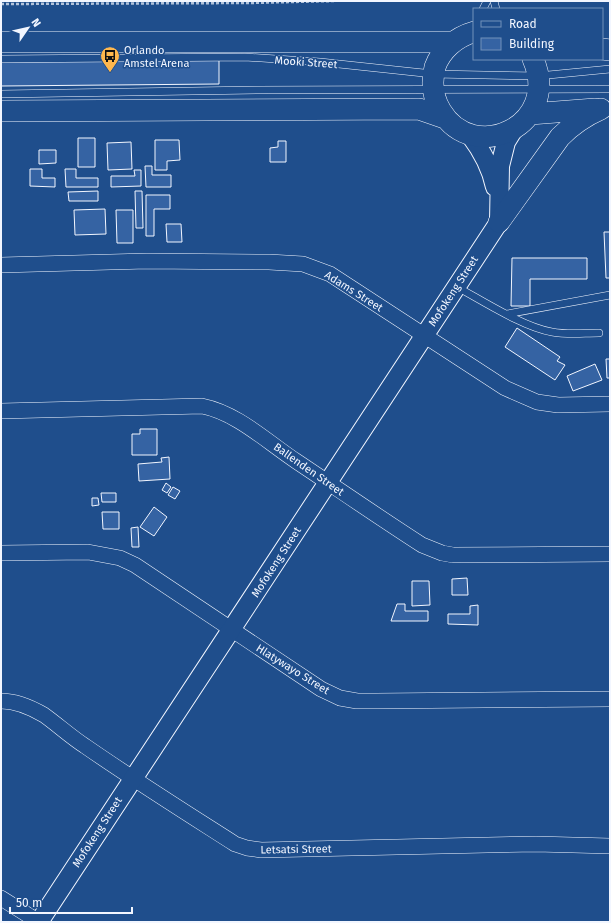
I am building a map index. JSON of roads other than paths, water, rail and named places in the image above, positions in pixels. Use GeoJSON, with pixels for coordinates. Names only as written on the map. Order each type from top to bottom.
{"type":"FeatureCollection","features":[{"type":"Feature","properties":{"kind":"main road"},"geometry":{"type":"LineString","coordinates":[[473,32],[466,34],[452,42],[444,51],[438,61],[433,82],[437,104],[445,118],[456,128],[470,135],[492,137],[514,129],[530,114],[536,102],[536,75]]}},
{"type":"Feature","properties":{"kind":"main road","name":"Mooki Street"},"geometry":{"type":"LineString","coordinates":[[1,42],[452,42]]}},
{"type":"Feature","properties":{"kind":"main road"},"geometry":{"type":"LineString","coordinates":[[530,114],[606,108]]}},
{"type":"Feature","properties":{"kind":"main road"},"geometry":{"type":"LineString","coordinates":[[499,222],[571,125],[586,116],[606,108]]}},
{"type":"Feature","properties":{"kind":"main road"},"geometry":{"type":"LineString","coordinates":[[1,111],[419,109],[445,118]]}},
{"type":"Feature","properties":{"kind":"street"},"geometry":{"type":"LineString","coordinates":[[499,222],[500,166],[506,142],[514,129]]}},
{"type":"Feature","properties":{"kind":"street"},"geometry":{"type":"LineString","coordinates":[[470,135],[485,157],[499,197]]}},
{"type":"Feature","properties":{"kind":"street","name":"Mofokeng Street"},"geometry":{"type":"LineString","coordinates":[[39,922],[499,222]]}},
{"type":"Feature","properties":{"kind":"street","name":"Adams Street"},"geometry":{"type":"LineString","coordinates":[[1,265],[147,262],[269,262],[303,264],[330,274],[505,388],[537,402],[558,405],[610,404]]}},
{"type":"Feature","properties":{"kind":"street","name":"Ballenden Street"},"geometry":{"type":"LineString","coordinates":[[1,411],[202,406],[213,409],[239,422],[265,438],[422,545],[442,553],[453,555],[610,554]]}},
{"type":"Feature","properties":{"kind":"street","name":"Hlatywayo Street"},"geometry":{"type":"LineString","coordinates":[[1,553],[88,552],[120,558],[135,565],[321,689],[340,698],[357,701],[610,699]]}},
{"type":"Feature","properties":{"kind":"street","name":"Letsatsi Street"},"geometry":{"type":"LineString","coordinates":[[1,701],[19,704],[43,715],[83,745],[133,779],[235,844],[247,848],[261,850],[536,844],[610,846]]}},
{"type":"Feature","properties":{"kind":"street"},"geometry":{"type":"LineString","coordinates":[[1,898],[39,922]]}},
{"type":"Feature","properties":{"kind":"lane","name":"Mooki Street"},"geometry":{"type":"LineString","coordinates":[[1,59],[245,58],[320,62],[433,82],[536,75],[610,89]]}},
{"type":"Feature","properties":{"kind":"lane","name":"Mooki Street"},"geometry":{"type":"LineString","coordinates":[[1,94],[264,90],[433,82],[610,69]]}},
{"type":"Feature","properties":{"kind":"lane"},"geometry":{"type":"LineString","coordinates":[[456,287],[536,328],[552,332],[571,334],[599,333]]}},
{"type":"Feature","properties":{"kind":"lane"},"geometry":{"type":"LineString","coordinates":[[507,314],[610,295]]}},
{"type":"Feature","properties":{"kind":"place","name":"Orlando Amstel Arena"},"geometry":{"type":"Point","coordinates":[110,73]}}]}
